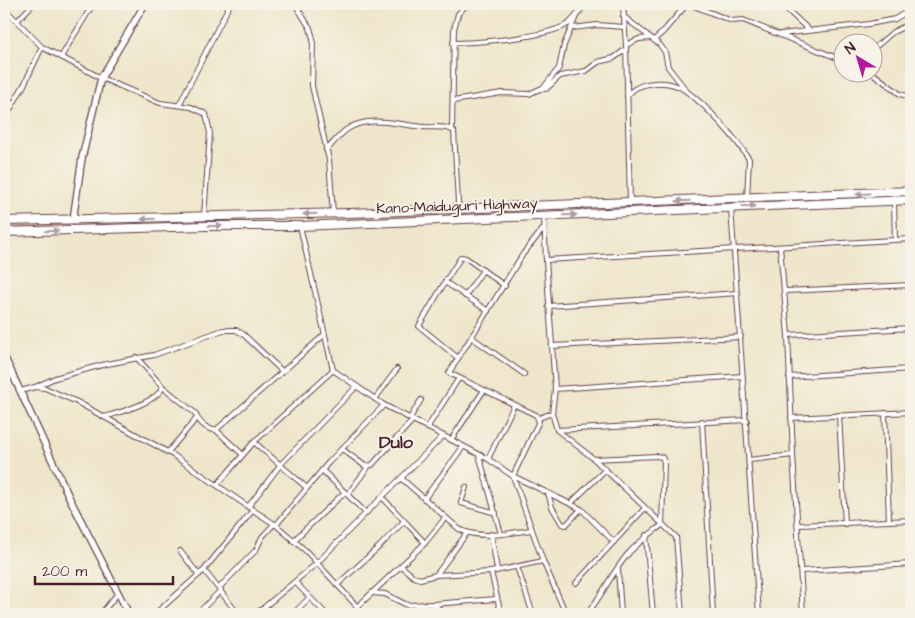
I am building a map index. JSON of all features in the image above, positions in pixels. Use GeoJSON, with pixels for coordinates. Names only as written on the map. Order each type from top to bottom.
{"type":"FeatureCollection","features":[{"type":"Feature","properties":{"kind":"highway","name":"Kano-Maiduguri Highway"},"geometry":{"type":"LineString","coordinates":[[4,221],[204,218],[911,191]]}},
{"type":"Feature","properties":{"kind":"highway","name":"Kano-Maiduguri Highway"},"geometry":{"type":"LineString","coordinates":[[4,232],[204,226],[300,226],[911,200]]}},
{"type":"Feature","properties":{"kind":"street"},"geometry":{"type":"LineString","coordinates":[[17,21],[33,4]]}},
{"type":"Feature","properties":{"kind":"street"},"geometry":{"type":"LineString","coordinates":[[61,57],[93,4]]}},
{"type":"Feature","properties":{"kind":"street"},"geometry":{"type":"LineString","coordinates":[[73,220],[82,158],[101,78],[145,4]]}},
{"type":"Feature","properties":{"kind":"street"},"geometry":{"type":"LineString","coordinates":[[179,105],[230,4]]}},
{"type":"Feature","properties":{"kind":"street"},"geometry":{"type":"LineString","coordinates":[[296,4],[310,28],[313,39],[312,86],[332,181],[333,213]]}},
{"type":"Feature","properties":{"kind":"street"},"geometry":{"type":"LineString","coordinates":[[459,220],[452,129],[453,43],[455,20],[467,4]]}},
{"type":"Feature","properties":{"kind":"street"},"geometry":{"type":"LineString","coordinates":[[453,43],[501,40],[549,30],[570,23],[586,4]]}},
{"type":"Feature","properties":{"kind":"street"},"geometry":{"type":"LineString","coordinates":[[623,4],[630,203]]}},
{"type":"Feature","properties":{"kind":"street"},"geometry":{"type":"LineString","coordinates":[[453,101],[502,93],[529,94],[546,89],[560,76],[586,71],[598,62],[614,58],[639,39],[653,39],[663,32],[688,4],[732,21],[744,20],[832,56]]}},
{"type":"Feature","properties":{"kind":"street"},"geometry":{"type":"LineString","coordinates":[[780,4],[809,30]]}},
{"type":"Feature","properties":{"kind":"street"},"geometry":{"type":"LineString","coordinates":[[778,34],[833,29],[895,19],[910,13],[909,4]]}},
{"type":"Feature","properties":{"kind":"street"},"geometry":{"type":"LineString","coordinates":[[4,8],[42,47],[101,78],[160,103],[191,107],[206,114],[209,122],[204,218]]}},
{"type":"Feature","properties":{"kind":"street"},"geometry":{"type":"LineString","coordinates":[[541,89],[559,68],[564,45],[578,14]]}},
{"type":"Feature","properties":{"kind":"street"},"geometry":{"type":"LineString","coordinates":[[623,16],[653,39],[665,52],[668,67],[687,91],[705,108],[749,159],[747,198]]}},
{"type":"Feature","properties":{"kind":"street"},"geometry":{"type":"LineString","coordinates":[[882,41],[893,32],[911,23]]}},
{"type":"Feature","properties":{"kind":"street"},"geometry":{"type":"LineString","coordinates":[[573,28],[597,25],[624,27]]}},
{"type":"Feature","properties":{"kind":"street"},"geometry":{"type":"LineString","coordinates":[[4,120],[24,85],[42,47]]}},
{"type":"Feature","properties":{"kind":"street"},"geometry":{"type":"LineString","coordinates":[[882,80],[896,91],[911,97]]}},
{"type":"Feature","properties":{"kind":"street"},"geometry":{"type":"LineString","coordinates":[[626,97],[631,90],[642,84],[672,85],[687,91]]}},
{"type":"Feature","properties":{"kind":"street"},"geometry":{"type":"LineString","coordinates":[[326,150],[347,130],[361,124],[382,122],[452,129]]}},
{"type":"Feature","properties":{"kind":"street"},"geometry":{"type":"LineString","coordinates":[[894,200],[895,240]]}},
{"type":"Feature","properties":{"kind":"street"},"geometry":{"type":"LineString","coordinates":[[730,207],[738,293],[759,614]]}},
{"type":"Feature","properties":{"kind":"street"},"geometry":{"type":"LineString","coordinates":[[544,216],[554,389],[552,413],[557,430],[594,460],[676,537],[682,614]]}},
{"type":"Feature","properties":{"kind":"street"},"geometry":{"type":"LineString","coordinates":[[300,226],[333,370],[384,405],[488,459],[513,476],[581,509],[614,542]]}},
{"type":"Feature","properties":{"kind":"street"},"geometry":{"type":"LineString","coordinates":[[544,228],[523,254],[505,286],[449,373],[539,418],[552,413]]}},
{"type":"Feature","properties":{"kind":"street"},"geometry":{"type":"LineString","coordinates":[[546,260],[911,239]]}},
{"type":"Feature","properties":{"kind":"street"},"geometry":{"type":"LineString","coordinates":[[780,247],[788,335],[803,614]]}},
{"type":"Feature","properties":{"kind":"street"},"geometry":{"type":"LineString","coordinates":[[458,358],[420,326],[461,257],[466,258],[505,286]]}},
{"type":"Feature","properties":{"kind":"street"},"geometry":{"type":"LineString","coordinates":[[464,296],[483,270]]}},
{"type":"Feature","properties":{"kind":"street"},"geometry":{"type":"LineString","coordinates":[[445,282],[488,311]]}},
{"type":"Feature","properties":{"kind":"street"},"geometry":{"type":"LineString","coordinates":[[785,291],[911,285]]}},
{"type":"Feature","properties":{"kind":"street"},"geometry":{"type":"LineString","coordinates":[[548,306],[738,293]]}},
{"type":"Feature","properties":{"kind":"street"},"geometry":{"type":"LineString","coordinates":[[788,335],[911,328]]}},
{"type":"Feature","properties":{"kind":"street"},"geometry":{"type":"LineString","coordinates":[[21,391],[55,378],[136,357],[154,355],[223,330],[236,330],[243,334],[282,371]]}},
{"type":"Feature","properties":{"kind":"street"},"geometry":{"type":"LineString","coordinates":[[216,430],[324,335]]}},
{"type":"Feature","properties":{"kind":"street"},"geometry":{"type":"LineString","coordinates":[[552,346],[741,336]]}},
{"type":"Feature","properties":{"kind":"street"},"geometry":{"type":"LineString","coordinates":[[471,337],[524,374]]}},
{"type":"Feature","properties":{"kind":"street"},"geometry":{"type":"LineString","coordinates":[[4,356],[69,497],[129,614]]}},
{"type":"Feature","properties":{"kind":"street"},"geometry":{"type":"LineString","coordinates":[[136,357],[163,387],[195,413],[196,419],[211,430],[216,430],[242,454]]}},
{"type":"Feature","properties":{"kind":"street"},"geometry":{"type":"LineString","coordinates":[[375,399],[397,369]]}},
{"type":"Feature","properties":{"kind":"street"},"geometry":{"type":"LineString","coordinates":[[789,377],[911,369],[911,411],[791,418]]}},
{"type":"Feature","properties":{"kind":"street"},"geometry":{"type":"LineString","coordinates":[[217,485],[254,442],[333,370]]}},
{"type":"Feature","properties":{"kind":"street"},"geometry":{"type":"LineString","coordinates":[[554,389],[743,376]]}},
{"type":"Feature","properties":{"kind":"street"},"geometry":{"type":"LineString","coordinates":[[427,428],[459,378]]}},
{"type":"Feature","properties":{"kind":"street"},"geometry":{"type":"LineString","coordinates":[[35,387],[45,388],[104,417],[168,452],[275,525],[317,563],[356,608],[364,614]]}},
{"type":"Feature","properties":{"kind":"street"},"geometry":{"type":"LineString","coordinates":[[104,417],[133,407],[151,398],[163,387]]}},
{"type":"Feature","properties":{"kind":"street"},"geometry":{"type":"LineString","coordinates":[[248,507],[281,464],[356,387]]}},
{"type":"Feature","properties":{"kind":"street"},"geometry":{"type":"LineString","coordinates":[[451,440],[484,390]]}},
{"type":"Feature","properties":{"kind":"street"},"geometry":{"type":"LineString","coordinates":[[294,541],[346,493],[368,467],[372,466],[411,419],[421,400]]}},
{"type":"Feature","properties":{"kind":"street"},"geometry":{"type":"LineString","coordinates":[[196,614],[256,550],[262,537],[275,525],[322,470],[384,405]]}},
{"type":"Feature","properties":{"kind":"street"},"geometry":{"type":"LineString","coordinates":[[488,459],[514,405]]}},
{"type":"Feature","properties":{"kind":"street"},"geometry":{"type":"LineString","coordinates":[[885,413],[889,521]]}},
{"type":"Feature","properties":{"kind":"street"},"geometry":{"type":"LineString","coordinates":[[840,415],[845,524]]}},
{"type":"Feature","properties":{"kind":"street"},"geometry":{"type":"LineString","coordinates":[[539,418],[513,476],[531,530],[566,614]]}},
{"type":"Feature","properties":{"kind":"street"},"geometry":{"type":"LineString","coordinates":[[168,452],[196,419]]}},
{"type":"Feature","properties":{"kind":"street"},"geometry":{"type":"LineString","coordinates":[[557,430],[747,420]]}},
{"type":"Feature","properties":{"kind":"street"},"geometry":{"type":"LineString","coordinates":[[702,421],[713,614]]}},
{"type":"Feature","properties":{"kind":"street"},"geometry":{"type":"LineString","coordinates":[[256,614],[317,563],[443,436]]}},
{"type":"Feature","properties":{"kind":"street"},"geometry":{"type":"LineString","coordinates":[[254,442],[307,488]]}},
{"type":"Feature","properties":{"kind":"street"},"geometry":{"type":"LineString","coordinates":[[424,498],[463,446]]}},
{"type":"Feature","properties":{"kind":"street"},"geometry":{"type":"LineString","coordinates":[[342,449],[368,467]]}},
{"type":"Feature","properties":{"kind":"street"},"geometry":{"type":"LineString","coordinates":[[479,455],[501,534]]}},
{"type":"Feature","properties":{"kind":"street"},"geometry":{"type":"LineString","coordinates":[[749,460],[793,455]]}},
{"type":"Feature","properties":{"kind":"street"},"geometry":{"type":"LineString","coordinates":[[594,460],[662,457],[664,474],[662,525]]}},
{"type":"Feature","properties":{"kind":"street"},"geometry":{"type":"LineString","coordinates":[[322,470],[366,513]]}},
{"type":"Feature","properties":{"kind":"street"},"geometry":{"type":"LineString","coordinates":[[571,503],[605,470]]}},
{"type":"Feature","properties":{"kind":"street"},"geometry":{"type":"LineString","coordinates":[[402,479],[445,518],[466,533],[501,534],[531,530]]}},
{"type":"Feature","properties":{"kind":"street"},"geometry":{"type":"LineString","coordinates":[[466,487],[461,503],[496,513]]}},
{"type":"Feature","properties":{"kind":"street"},"geometry":{"type":"LineString","coordinates":[[548,493],[552,507],[562,524],[566,525],[581,509]]}},
{"type":"Feature","properties":{"kind":"street"},"geometry":{"type":"LineString","coordinates":[[382,497],[425,543]]}},
{"type":"Feature","properties":{"kind":"street"},"geometry":{"type":"LineString","coordinates":[[576,583],[645,508]]}},
{"type":"Feature","properties":{"kind":"street"},"geometry":{"type":"LineString","coordinates":[[155,614],[204,570],[253,510]]}},
{"type":"Feature","properties":{"kind":"street"},"geometry":{"type":"LineString","coordinates":[[356,608],[425,543],[445,518]]}},
{"type":"Feature","properties":{"kind":"street"},"geometry":{"type":"LineString","coordinates":[[798,525],[911,520]]}},
{"type":"Feature","properties":{"kind":"street"},"geometry":{"type":"LineString","coordinates":[[336,585],[380,546],[404,521]]}},
{"type":"Feature","properties":{"kind":"street"},"geometry":{"type":"LineString","coordinates":[[587,614],[604,592],[618,568],[646,535],[662,525]]}},
{"type":"Feature","properties":{"kind":"street"},"geometry":{"type":"LineString","coordinates":[[436,575],[466,533]]}},
{"type":"Feature","properties":{"kind":"street"},"geometry":{"type":"LineString","coordinates":[[492,534],[497,569]]}},
{"type":"Feature","properties":{"kind":"street"},"geometry":{"type":"LineString","coordinates":[[646,535],[653,614]]}},
{"type":"Feature","properties":{"kind":"street"},"geometry":{"type":"LineString","coordinates":[[180,551],[199,574]]}},
{"type":"Feature","properties":{"kind":"street"},"geometry":{"type":"LineString","coordinates":[[401,566],[414,577],[420,578],[436,575],[491,572],[497,569],[543,561]]}},
{"type":"Feature","properties":{"kind":"street"},"geometry":{"type":"LineString","coordinates":[[802,571],[911,564]]}},
{"type":"Feature","properties":{"kind":"street"},"geometry":{"type":"LineString","coordinates":[[517,567],[533,614]]}},
{"type":"Feature","properties":{"kind":"street"},"geometry":{"type":"LineString","coordinates":[[618,568],[621,614]]}},
{"type":"Feature","properties":{"kind":"street"},"geometry":{"type":"LineString","coordinates":[[204,570],[238,614]]}},
{"type":"Feature","properties":{"kind":"street"},"geometry":{"type":"LineString","coordinates":[[491,572],[501,614]]}},
{"type":"Feature","properties":{"kind":"street"},"geometry":{"type":"LineString","coordinates":[[295,582],[325,614]]}},
{"type":"Feature","properties":{"kind":"street"},"geometry":{"type":"LineString","coordinates":[[101,614],[118,593]]}},
{"type":"Feature","properties":{"kind":"street"},"geometry":{"type":"LineString","coordinates":[[372,593],[385,594],[408,604],[496,599]]}},
{"type":"Feature","properties":{"kind":"street"},"geometry":{"type":"LineString","coordinates":[[293,614],[309,598]]}},
{"type":"Feature","properties":{"kind":"street"},"geometry":{"type":"LineString","coordinates":[[433,604],[445,614]]}},
{"type":"Feature","properties":{"kind":"district","name":"Dulo"},"geometry":{"type":"Point","coordinates":[396,442]}}]}
